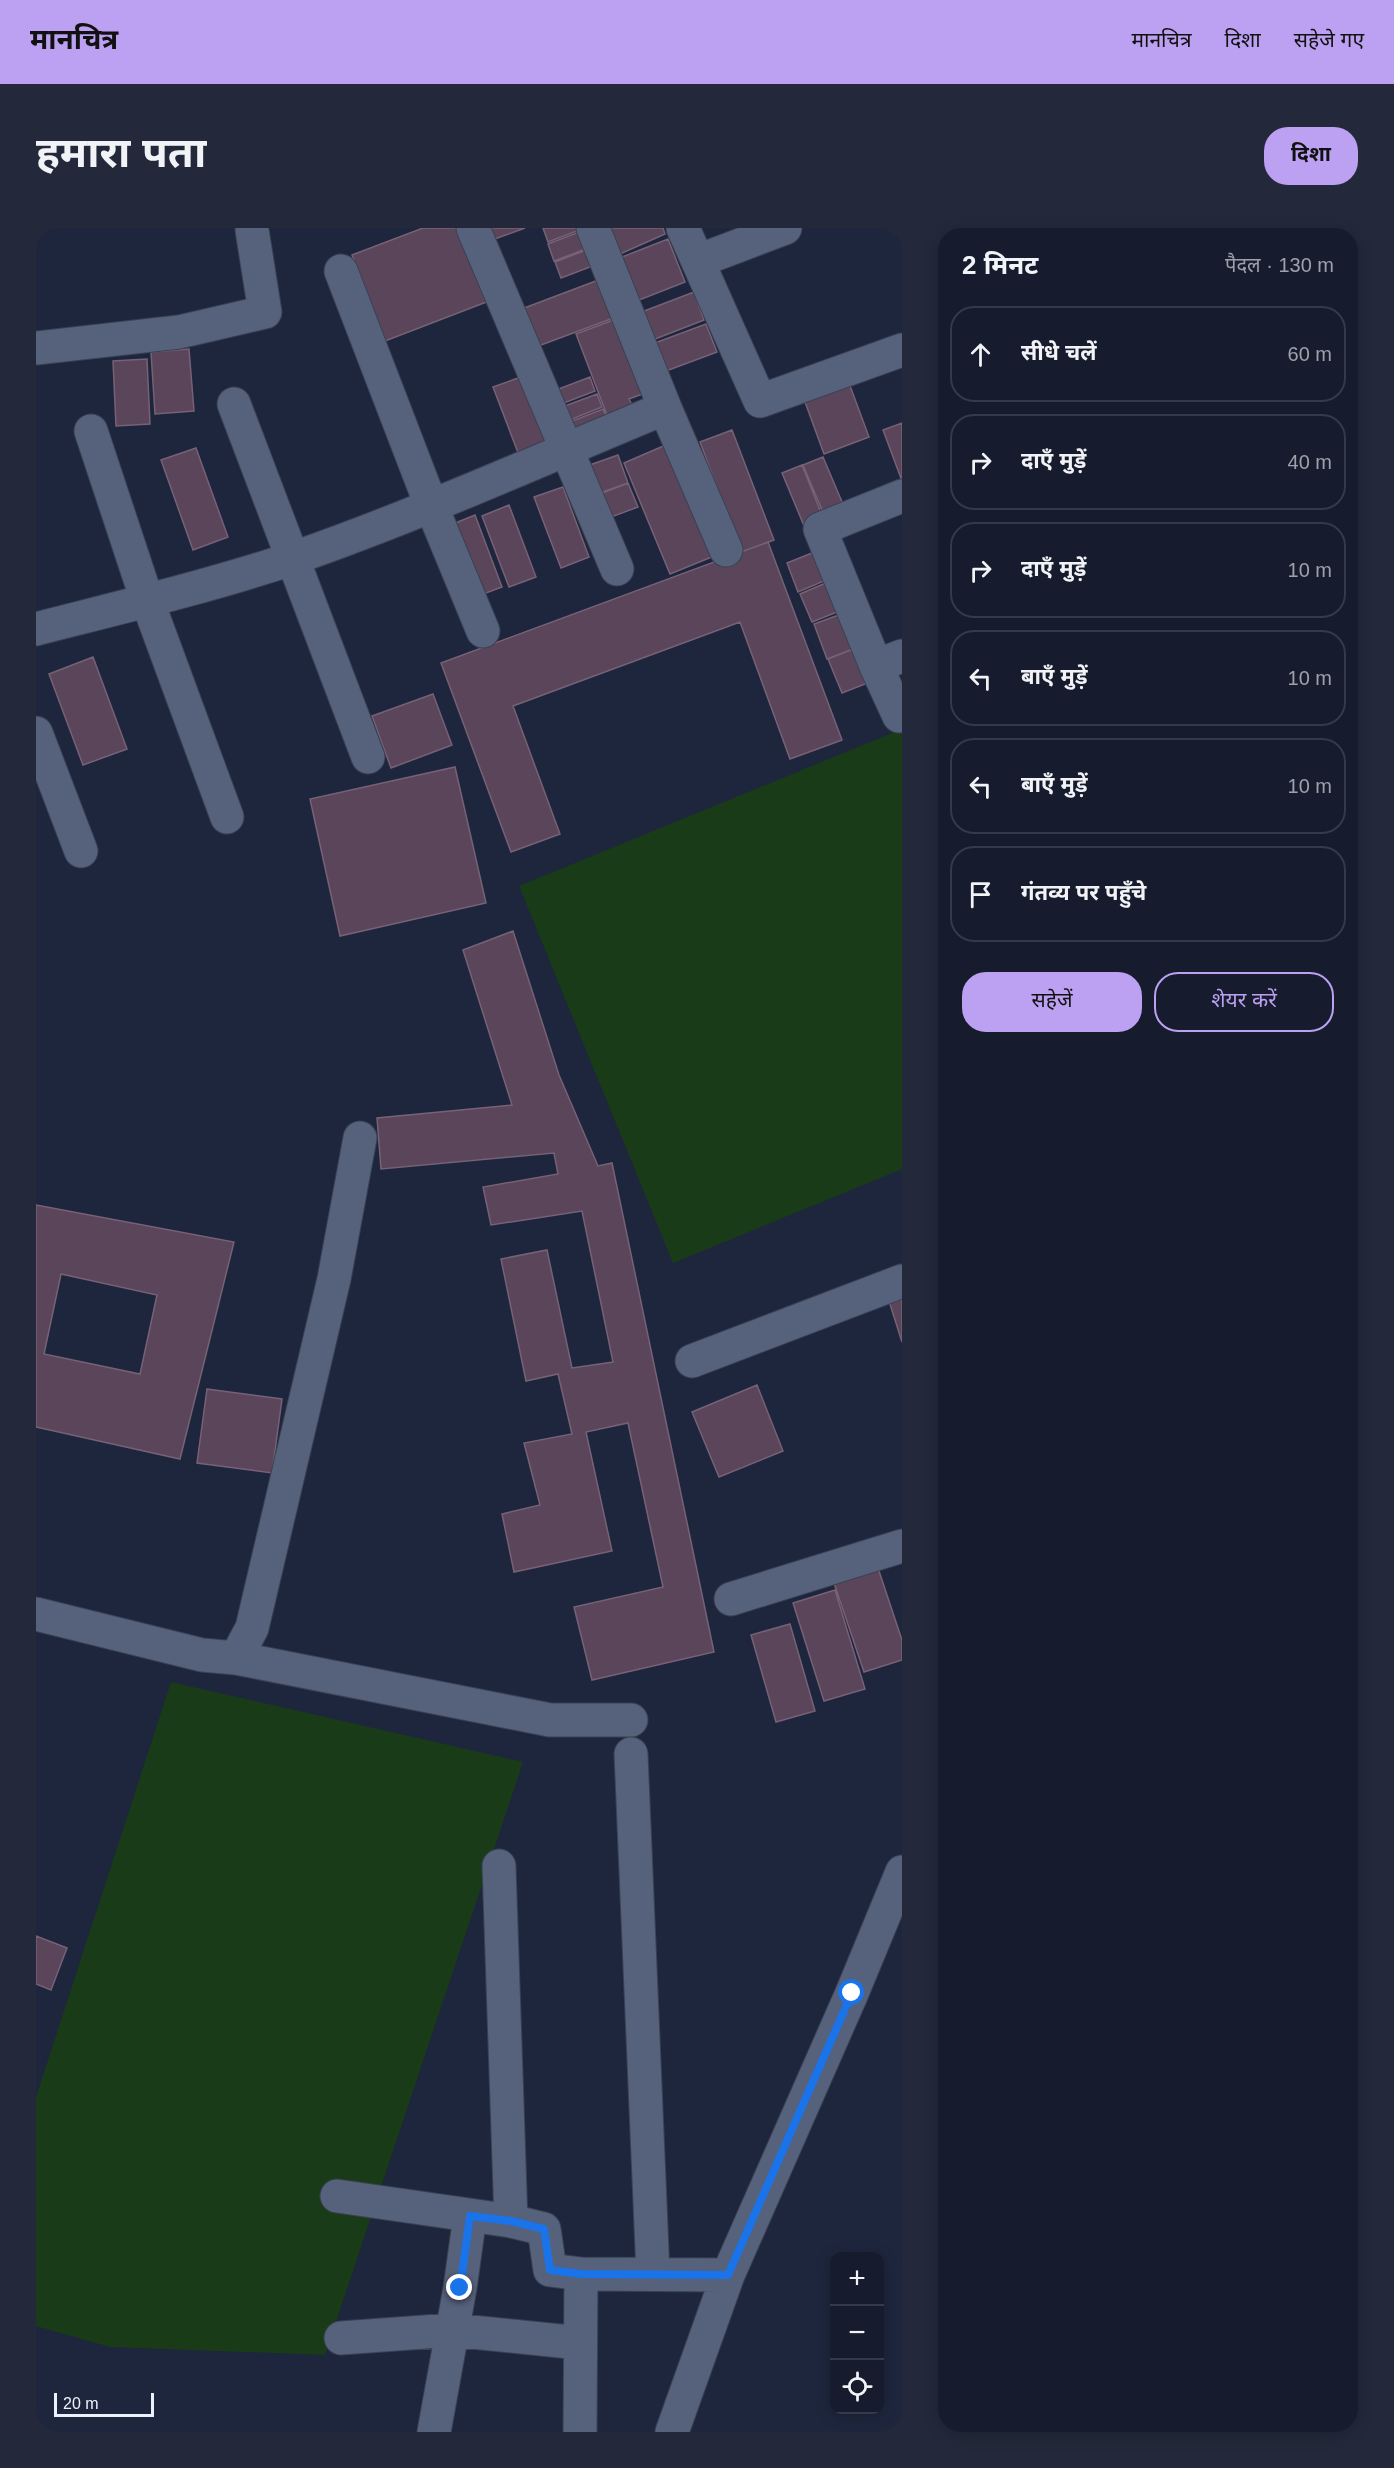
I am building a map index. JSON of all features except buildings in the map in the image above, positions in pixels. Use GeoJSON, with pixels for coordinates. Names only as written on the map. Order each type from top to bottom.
{"type":"FeatureCollection","features":[{"type":"Feature","properties":{"kind":"street"},"geometry":{"type":"LineString","coordinates":[[473,228],[617,569]]}},
{"type":"Feature","properties":{"kind":"street"},"geometry":{"type":"LineString","coordinates":[[593,228],[665,408],[726,550]]}},
{"type":"Feature","properties":{"kind":"street"},"geometry":{"type":"LineString","coordinates":[[683,228],[760,401],[902,350]]}},
{"type":"Feature","properties":{"kind":"street"},"geometry":{"type":"LineString","coordinates":[[698,261],[785,228]]}},
{"type":"Feature","properties":{"kind":"street"},"geometry":{"type":"LineString","coordinates":[[36,348],[179,332],[265,312],[254,229]]}},
{"type":"Feature","properties":{"kind":"street"},"geometry":{"type":"LineString","coordinates":[[341,271],[483,631]]}},
{"type":"Feature","properties":{"kind":"street"},"geometry":{"type":"LineString","coordinates":[[234,404],[368,757]]}},
{"type":"Feature","properties":{"kind":"street"},"geometry":{"type":"LineString","coordinates":[[36,629],[294,558],[665,408]]}},
{"type":"Feature","properties":{"kind":"street"},"geometry":{"type":"LineString","coordinates":[[91,430],[147,600],[227,817]]}},
{"type":"Feature","properties":{"kind":"street"},"geometry":{"type":"LineString","coordinates":[[899,716],[889,661],[820,529],[902,496]]}},
{"type":"Feature","properties":{"kind":"street"},"geometry":{"type":"LineString","coordinates":[[36,732],[81,851]]}},
{"type":"Feature","properties":{"kind":"street"},"geometry":{"type":"LineString","coordinates":[[236,1658],[252,1628],[334,1279],[360,1138]]}},
{"type":"Feature","properties":{"kind":"street"},"geometry":{"type":"LineString","coordinates":[[692,1361],[902,1281]]}},
{"type":"Feature","properties":{"kind":"street"},"geometry":{"type":"LineString","coordinates":[[730,1599],[902,1546]]}},
{"type":"Feature","properties":{"kind":"street"},"geometry":{"type":"LineString","coordinates":[[36,1614],[202,1655],[236,1658],[550,1720],[631,1720]]}},
{"type":"Feature","properties":{"kind":"street"},"geometry":{"type":"LineString","coordinates":[[631,1754],[653,2274]]}},
{"type":"Feature","properties":{"kind":"street"},"geometry":{"type":"LineString","coordinates":[[500,1866],[511,2221]]}},
{"type":"Feature","properties":{"kind":"street"},"geometry":{"type":"LineString","coordinates":[[672,2432],[728,2275],[852,1993],[902,1872]]}},
{"type":"Feature","properties":{"kind":"street"},"geometry":{"type":"LineString","coordinates":[[337,2196],[511,2221],[544,2229],[550,2270],[581,2274],[728,2275]]}},
{"type":"Feature","properties":{"kind":"street"},"geometry":{"type":"LineString","coordinates":[[435,2432],[470,2216]]}},
{"type":"Feature","properties":{"kind":"street"},"geometry":{"type":"LineString","coordinates":[[580,2432],[581,2274]]}},
{"type":"Feature","properties":{"kind":"street"},"geometry":{"type":"LineString","coordinates":[[341,2338],[452,2330],[580,2343]]}},
{"type":"Feature","properties":{"kind":"green space"},"geometry":{"type":"Polygon","coordinates":[[[902,729],[902,1169],[673,1263],[519,886],[902,729]]]}},
{"type":"Feature","properties":{"kind":"green space"},"geometry":{"type":"Polygon","coordinates":[[[171,1682],[523,1762],[325,2355],[110,2347],[36,2326],[36,2097],[171,1682]]]}},
{"type":"Feature","properties":{"kind":"route"},"geometry":{"type":"LineString","coordinates":[[460,2288],[470,2216],[511,2221],[544,2229],[550,2270],[581,2274],[728,2275],[852,1993]]}}]}
